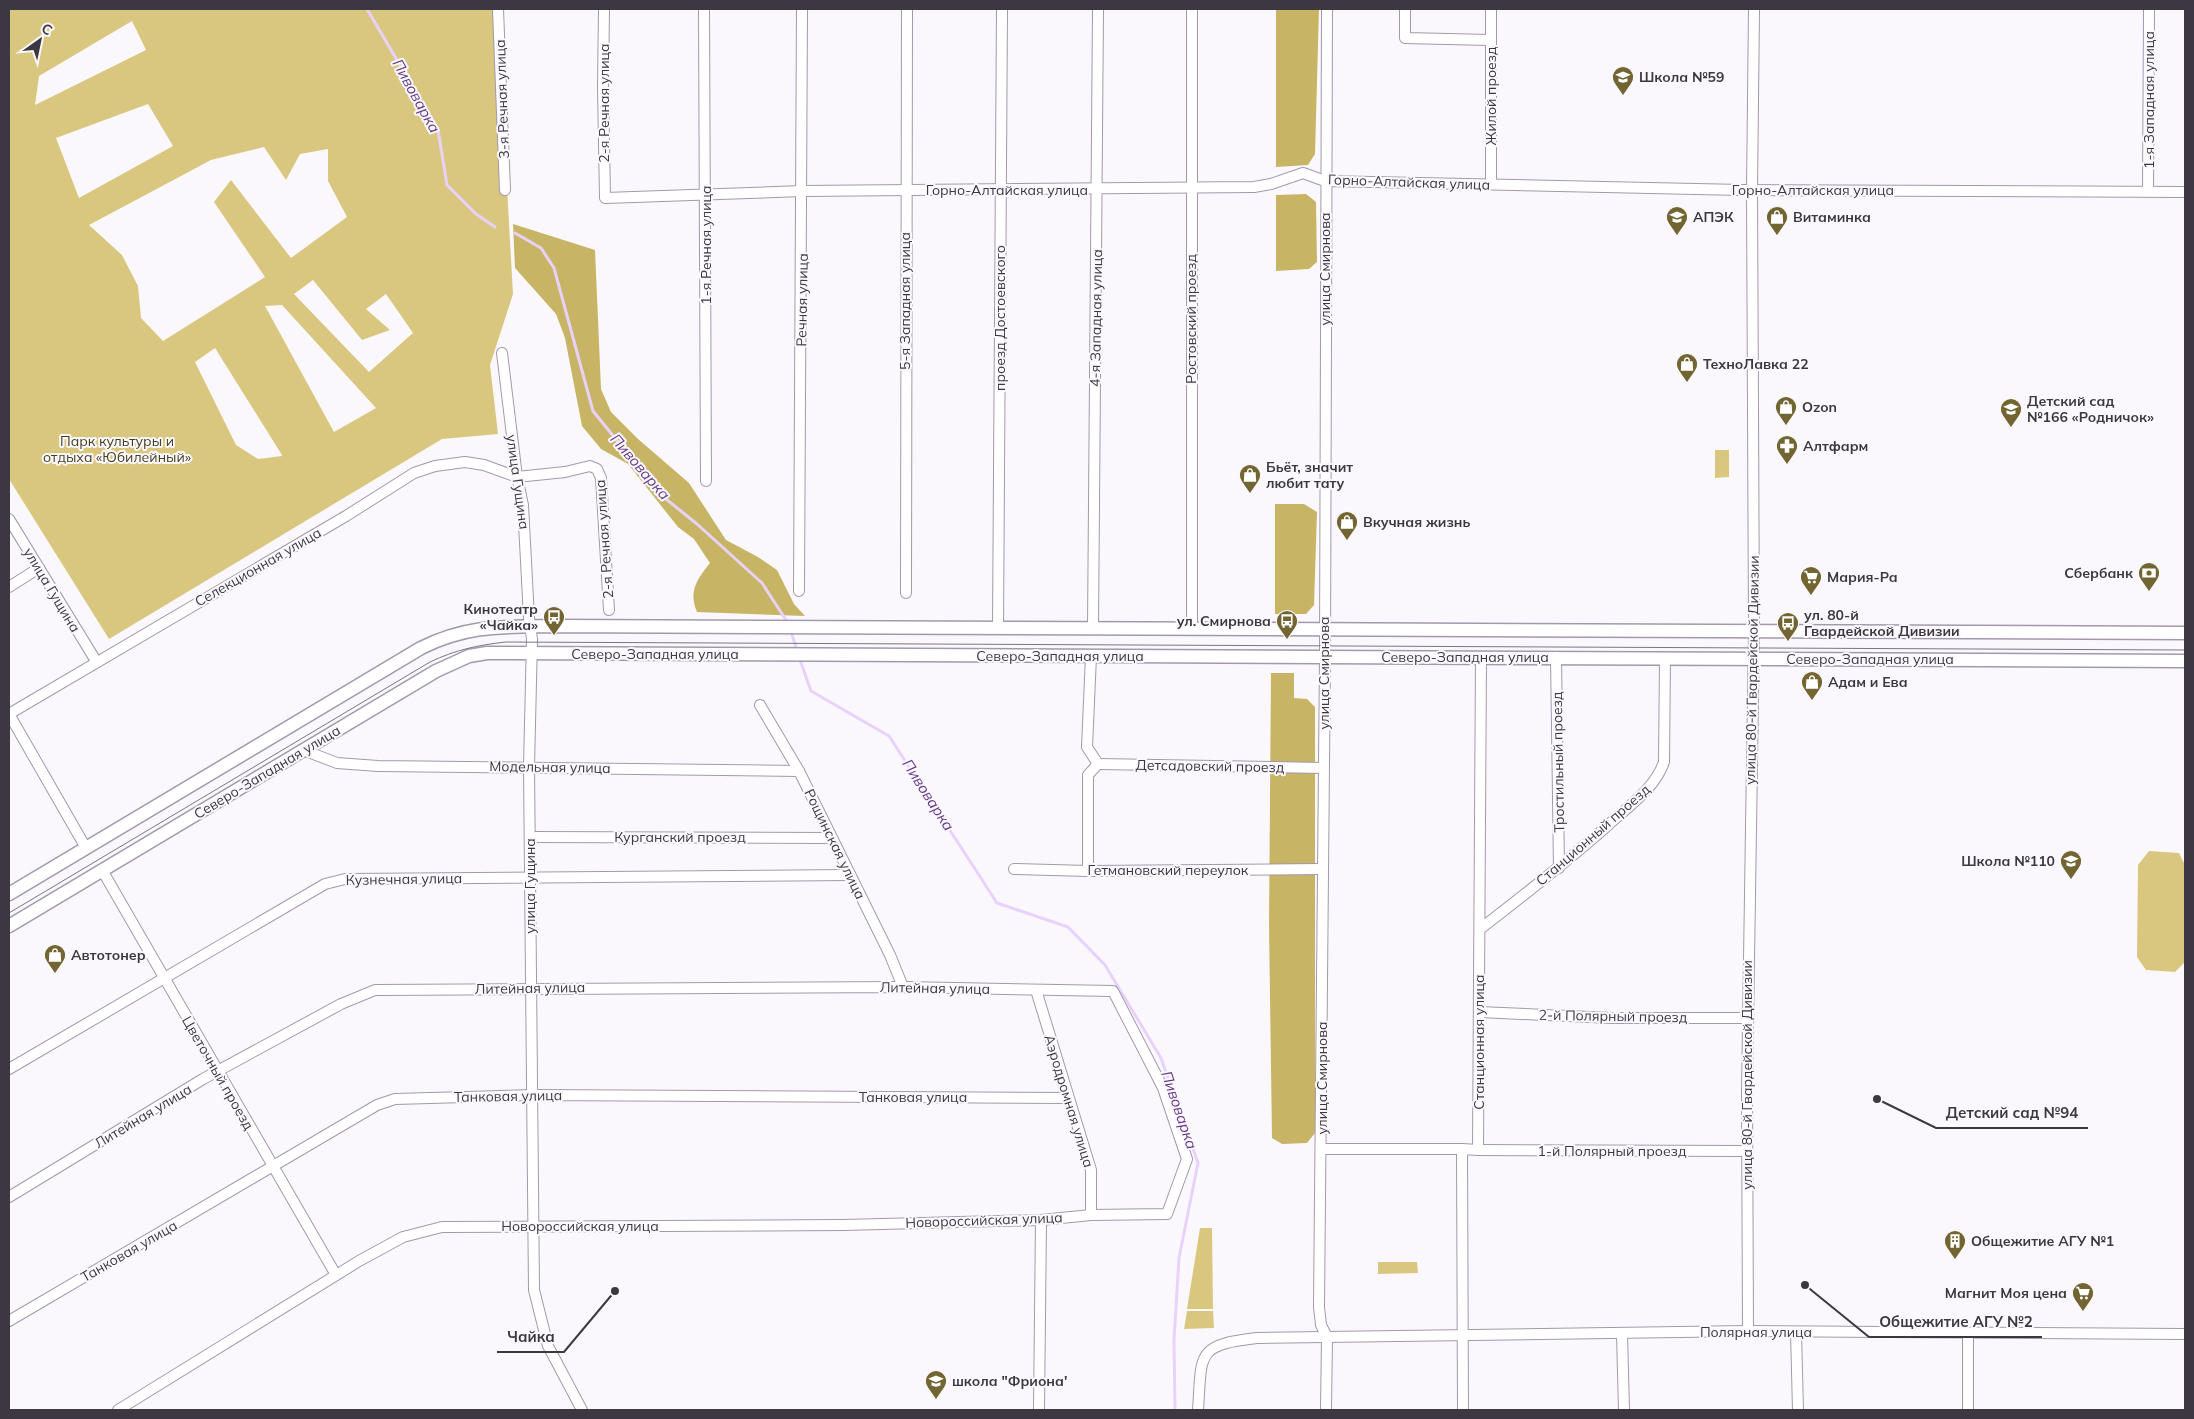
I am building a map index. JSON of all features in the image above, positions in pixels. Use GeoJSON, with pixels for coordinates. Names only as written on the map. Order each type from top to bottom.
{"type":"FeatureCollection","features":[{"type":"Feature","properties":{"kind":"main road","name":"Северо-Западная улица"},"geometry":{"type":"LineString","coordinates":[[9,894],[421,648],[457,632],[479,628],[530,626],[759,626],[2185,633]]}},
{"type":"Feature","properties":{"kind":"main road","name":"Северо-Западная улица"},"geometry":{"type":"LineString","coordinates":[[9,926],[452,662],[487,653],[2185,661]]}},
{"type":"Feature","properties":{"kind":"street","name":"3-я Речная улица"},"geometry":{"type":"LineString","coordinates":[[498,9],[505,190]]}},
{"type":"Feature","properties":{"kind":"street","name":"2-я Речная улица"},"geometry":{"type":"LineString","coordinates":[[604,9],[605,198]]}},
{"type":"Feature","properties":{"kind":"street","name":"1-я Речная улица"},"geometry":{"type":"LineString","coordinates":[[704,9],[706,481]]}},
{"type":"Feature","properties":{"kind":"street","name":"Речная улица"},"geometry":{"type":"LineString","coordinates":[[799,592],[803,191],[802,9]]}},
{"type":"Feature","properties":{"kind":"street","name":"5-я Западная улица"},"geometry":{"type":"LineString","coordinates":[[906,593],[905,190],[907,9]]}},
{"type":"Feature","properties":{"kind":"street","name":"проезд Достоевского"},"geometry":{"type":"LineString","coordinates":[[998,628],[1002,9]]}},
{"type":"Feature","properties":{"kind":"street","name":"4-я Западная улица"},"geometry":{"type":"LineString","coordinates":[[1093,628],[1098,9]]}},
{"type":"Feature","properties":{"kind":"street","name":"Ростовский проезд"},"geometry":{"type":"LineString","coordinates":[[1192,9],[1192,629]]}},
{"type":"Feature","properties":{"kind":"street","name":"улица Смирнова"},"geometry":{"type":"LineString","coordinates":[[1326,1410],[1327,1337],[1321,1325],[1319,1307],[1322,1149],[1327,9]]}},
{"type":"Feature","properties":{"kind":"street"},"geometry":{"type":"LineString","coordinates":[[1405,9],[1405,38],[1490,40]]}},
{"type":"Feature","properties":{"kind":"street","name":"Жилой проезд"},"geometry":{"type":"LineString","coordinates":[[1491,9],[1491,184]]}},
{"type":"Feature","properties":{"kind":"street","name":"улица 80-й Гвардейской Дивизии"},"geometry":{"type":"LineString","coordinates":[[1748,1331],[1747,1018],[1754,631],[1752,190],[1754,9]]}},
{"type":"Feature","properties":{"kind":"street","name":"1-я Западная улица"},"geometry":{"type":"LineString","coordinates":[[2148,191],[2149,9]]}},
{"type":"Feature","properties":{"kind":"street","name":"Горно-Алтайская улица"},"geometry":{"type":"LineString","coordinates":[[605,198],[803,191],[1098,190],[1191,186],[1254,188],[1303,173],[1325,181],[1752,190],[2185,192]]}},
{"type":"Feature","properties":{"kind":"street","name":"улица Гущина"},"geometry":{"type":"LineString","coordinates":[[502,353],[517,477],[524,505],[532,653],[529,767],[534,1290],[548,1346],[582,1410]]}},
{"type":"Feature","properties":{"kind":"street","name":"Селекционная улица"},"geometry":{"type":"LineString","coordinates":[[9,714],[96,661],[346,516],[414,473],[435,466],[465,462],[484,465],[517,477]]}},
{"type":"Feature","properties":{"kind":"street","name":"2-я Речная улица"},"geometry":{"type":"LineString","coordinates":[[517,477],[565,472],[590,466],[596,469],[602,478],[609,610]]}},
{"type":"Feature","properties":{"kind":"street","name":"улица Гущина"},"geometry":{"type":"LineString","coordinates":[[9,518],[96,661]]}},
{"type":"Feature","properties":{"kind":"street"},"geometry":{"type":"LineString","coordinates":[[9,587],[38,568]]}},
{"type":"Feature","properties":{"kind":"street"},"geometry":{"type":"LineString","coordinates":[[1088,871],[1088,775],[1098,764],[1087,747],[1091,656]]}},
{"type":"Feature","properties":{"kind":"street","name":"Станционная улица"},"geometry":{"type":"LineString","coordinates":[[1478,1150],[1481,657]]}},
{"type":"Feature","properties":{"kind":"street","name":"Тростильный проезд"},"geometry":{"type":"LineString","coordinates":[[1556,657],[1559,868]]}},
{"type":"Feature","properties":{"kind":"street","name":"Станционный проезд"},"geometry":{"type":"LineString","coordinates":[[1480,929],[1559,868],[1634,802],[1660,773],[1664,762],[1665,658]]}},
{"type":"Feature","properties":{"kind":"street","name":"Рощинская улица"},"geometry":{"type":"LineString","coordinates":[[760,704],[799,771],[890,955],[903,987]]}},
{"type":"Feature","properties":{"kind":"street"},"geometry":{"type":"LineString","coordinates":[[9,714],[86,848]]}},
{"type":"Feature","properties":{"kind":"street","name":"Модельная улица"},"geometry":{"type":"LineString","coordinates":[[303,750],[337,763],[378,766],[799,771]]}},
{"type":"Feature","properties":{"kind":"street","name":"Детсадовский проезд"},"geometry":{"type":"LineString","coordinates":[[1098,764],[1323,768]]}},
{"type":"Feature","properties":{"kind":"street","name":"Курганский проезд"},"geometry":{"type":"LineString","coordinates":[[530,837],[831,838]]}},
{"type":"Feature","properties":{"kind":"street","name":"Гетмановский переулок"},"geometry":{"type":"LineString","coordinates":[[1014,869],[1088,871],[1322,869]]}},
{"type":"Feature","properties":{"kind":"street","name":"Цветочный проезд"},"geometry":{"type":"LineString","coordinates":[[102,870],[336,1275]]}},
{"type":"Feature","properties":{"kind":"street","name":"Кузнечная улица"},"geometry":{"type":"LineString","coordinates":[[9,1069],[325,884],[344,878],[850,875]]}},
{"type":"Feature","properties":{"kind":"street","name":"Литейная улица"},"geometry":{"type":"LineString","coordinates":[[9,1197],[217,1072],[341,1004],[375,990],[903,987],[1107,990],[1113,991],[1163,1088],[1187,1158],[1167,1214],[1091,1214]]}},
{"type":"Feature","properties":{"kind":"street","name":"Аэродромная улица"},"geometry":{"type":"LineString","coordinates":[[1036,990],[1091,1170],[1091,1214]]}},
{"type":"Feature","properties":{"kind":"street","name":"2-й Полярный проезд"},"geometry":{"type":"LineString","coordinates":[[1478,1012],[1612,1018],[1747,1018]]}},
{"type":"Feature","properties":{"kind":"street","name":"Танковая улица"},"geometry":{"type":"LineString","coordinates":[[9,1321],[273,1166],[378,1106],[395,1099],[532,1095],[1068,1098]]}},
{"type":"Feature","properties":{"kind":"street"},"geometry":{"type":"LineString","coordinates":[[1322,1149],[1478,1150]]}},
{"type":"Feature","properties":{"kind":"street"},"geometry":{"type":"LineString","coordinates":[[1462,1149],[1463,1410]]}},
{"type":"Feature","properties":{"kind":"street","name":"1-й Полярный проезд"},"geometry":{"type":"LineString","coordinates":[[1478,1150],[1746,1151]]}},
{"type":"Feature","properties":{"kind":"street","name":"Новороссийская улица"},"geometry":{"type":"LineString","coordinates":[[118,1410],[336,1275],[403,1237],[442,1227],[533,1225],[658,1227],[1042,1220],[1091,1214]]}},
{"type":"Feature","properties":{"kind":"street"},"geometry":{"type":"LineString","coordinates":[[1039,1410],[1042,1220]]}},
{"type":"Feature","properties":{"kind":"street","name":"Полярная улица"},"geometry":{"type":"LineString","coordinates":[[1198,1410],[1200,1365],[1208,1352],[1227,1342],[1288,1336],[1462,1336],[1748,1331],[2185,1334]]}},
{"type":"Feature","properties":{"kind":"street"},"geometry":{"type":"LineString","coordinates":[[1796,1332],[1798,1410]]}},
{"type":"Feature","properties":{"kind":"street"},"geometry":{"type":"LineString","coordinates":[[1622,1334],[1624,1410]]}},
{"type":"Feature","properties":{"kind":"street"},"geometry":{"type":"LineString","coordinates":[[1968,1334],[1968,1410]]}},
{"type":"Feature","properties":{"kind":"green space","name":"Парк культуры и отдыха «Юбилейный»"},"geometry":{"type":"Polygon","coordinates":[[[9,9],[497,9],[513,294],[490,365],[498,434],[442,439],[109,639],[9,479],[9,9]],[[132,21],[39,76],[35,105],[146,50],[132,21]],[[148,104],[56,138],[79,198],[173,146],[148,104]],[[264,147],[211,160],[89,225],[122,255],[138,286],[141,318],[163,341],[265,277],[214,202],[231,180],[291,258],[347,217],[328,181],[328,149],[300,154],[286,180],[264,147]],[[313,280],[294,294],[369,372],[413,333],[386,294],[366,309],[390,330],[362,340],[313,280]],[[282,305],[265,306],[334,432],[376,408],[282,305]],[[215,348],[195,362],[236,445],[258,459],[282,456],[215,348]]]}},
{"type":"Feature","properties":{"kind":"green space"},"geometry":{"type":"Polygon","coordinates":[[[1715,450],[1729,450],[1729,477],[1715,478],[1715,450]]]}},
{"type":"Feature","properties":{"kind":"green space"},"geometry":{"type":"Polygon","coordinates":[[[2149,851],[2179,853],[2185,865],[2185,962],[2175,972],[2146,970],[2137,957],[2138,865],[2149,851]]]}},
{"type":"Feature","properties":{"kind":"green space"},"geometry":{"type":"Polygon","coordinates":[[[1200,1228],[1212,1228],[1213,1309],[1187,1309],[1200,1228]]]}},
{"type":"Feature","properties":{"kind":"green space"},"geometry":{"type":"Polygon","coordinates":[[[1378,1262],[1417,1262],[1418,1273],[1378,1274],[1378,1262]]]}},
{"type":"Feature","properties":{"kind":"green space"},"geometry":{"type":"Polygon","coordinates":[[[1187,1311],[1213,1311],[1214,1328],[1184,1329],[1187,1311]]]}},
{"type":"Feature","properties":{"kind":"shaded area"},"geometry":{"type":"Polygon","coordinates":[[[1276,9],[1319,9],[1315,154],[1308,165],[1276,167],[1276,9]]]}},
{"type":"Feature","properties":{"kind":"shaded area"},"geometry":{"type":"Polygon","coordinates":[[[1306,194],[1316,202],[1317,262],[1309,269],[1276,271],[1276,195],[1306,194]]]}},
{"type":"Feature","properties":{"kind":"shaded area"},"geometry":{"type":"Polygon","coordinates":[[[513,224],[595,250],[601,389],[611,412],[638,439],[689,483],[726,540],[758,557],[777,570],[794,604],[805,616],[697,612],[693,598],[695,586],[710,563],[694,539],[678,527],[628,464],[601,449],[582,426],[565,338],[556,314],[515,268],[513,224]]]}},
{"type":"Feature","properties":{"kind":"shaded area"},"geometry":{"type":"Polygon","coordinates":[[[1275,504],[1304,504],[1317,512],[1314,605],[1306,614],[1275,614],[1275,504]]]}},
{"type":"Feature","properties":{"kind":"shaded area"},"geometry":{"type":"Polygon","coordinates":[[[1271,673],[1294,673],[1294,698],[1307,699],[1315,707],[1315,1133],[1307,1143],[1282,1144],[1272,1138],[1269,925],[1271,673]]]}},
{"type":"Feature","properties":{"kind":"waterway","name":"Пивоварка"},"geometry":{"type":"LineString","coordinates":[[367,9],[438,130],[447,185],[476,214],[495,227]]}},
{"type":"Feature","properties":{"kind":"waterway","name":"Пивоварка"},"geometry":{"type":"LineString","coordinates":[[515,233],[541,248],[554,268],[593,411],[661,495],[697,524],[762,583],[788,623]]}},
{"type":"Feature","properties":{"kind":"waterway","name":"Пивоварка"},"geometry":{"type":"LineString","coordinates":[[791,631],[797,651]]}},
{"type":"Feature","properties":{"kind":"waterway","name":"Пивоварка"},"geometry":{"type":"LineString","coordinates":[[799,657],[811,691],[889,736],[997,903],[1068,927],[1105,965],[1161,1058],[1198,1163],[1179,1258],[1174,1340],[1175,1410]]}},
{"type":"Feature","properties":{"kind":"tram line"},"geometry":{"type":"LineString","coordinates":[[9,913],[430,662],[458,651],[496,643],[2185,650]]}},
{"type":"Feature","properties":{"kind":"place","name":"Школа №59"},"geometry":{"type":"Point","coordinates":[1623,96]}},
{"type":"Feature","properties":{"kind":"place","name":"АПЭК"},"geometry":{"type":"Point","coordinates":[1677,236]}},
{"type":"Feature","properties":{"kind":"place","name":"Витаминка"},"geometry":{"type":"Point","coordinates":[1777,236]}},
{"type":"Feature","properties":{"kind":"place","name":"ТехноЛавка 22"},"geometry":{"type":"Point","coordinates":[1687,383]}},
{"type":"Feature","properties":{"kind":"place","name":"Ozon"},"geometry":{"type":"Point","coordinates":[1786,426]}},
{"type":"Feature","properties":{"kind":"place","name":"Детский сад №166 «Родничок»"},"geometry":{"type":"Point","coordinates":[2011,428]}},
{"type":"Feature","properties":{"kind":"place","name":"Алтфарм"},"geometry":{"type":"Point","coordinates":[1787,465]}},
{"type":"Feature","properties":{"kind":"place","name":"Бьёт, значит любит тату"},"geometry":{"type":"Point","coordinates":[1250,494]}},
{"type":"Feature","properties":{"kind":"place","name":"Вкучная жизнь"},"geometry":{"type":"Point","coordinates":[1347,541]}},
{"type":"Feature","properties":{"kind":"place","name":"Сбербанк"},"geometry":{"type":"Point","coordinates":[2149,592]}},
{"type":"Feature","properties":{"kind":"place","name":"Мария-Ра"},"geometry":{"type":"Point","coordinates":[1811,596]}},
{"type":"Feature","properties":{"kind":"place","name":"Кинотеатр «Чайка»"},"geometry":{"type":"Point","coordinates":[554,636]}},
{"type":"Feature","properties":{"kind":"place","name":"ул. Смирнова"},"geometry":{"type":"Point","coordinates":[1287,640]}},
{"type":"Feature","properties":{"kind":"place","name":"ул. 80-й Гвардейской Дивизии"},"geometry":{"type":"Point","coordinates":[1788,642]}},
{"type":"Feature","properties":{"kind":"place","name":"Адам и Ева"},"geometry":{"type":"Point","coordinates":[1812,701]}},
{"type":"Feature","properties":{"kind":"place","name":"Школа №110"},"geometry":{"type":"Point","coordinates":[2071,880]}},
{"type":"Feature","properties":{"kind":"place","name":"Автотонер"},"geometry":{"type":"Point","coordinates":[55,974]}},
{"type":"Feature","properties":{"kind":"place","name":"Детский сад №94"},"geometry":{"type":"Point","coordinates":[1877,1099]}},
{"type":"Feature","properties":{"kind":"place","name":"Общежитие АГУ №1"},"geometry":{"type":"Point","coordinates":[1955,1260]}},
{"type":"Feature","properties":{"kind":"place","name":"Общежитие АГУ №2"},"geometry":{"type":"Point","coordinates":[1805,1285]}},
{"type":"Feature","properties":{"kind":"place","name":"Чайка"},"geometry":{"type":"Point","coordinates":[615,1291]}},
{"type":"Feature","properties":{"kind":"place","name":"Магнит Моя цена"},"geometry":{"type":"Point","coordinates":[2083,1312]}},
{"type":"Feature","properties":{"kind":"place","name":"школа \"Фриона'"},"geometry":{"type":"Point","coordinates":[936,1400]}}]}
